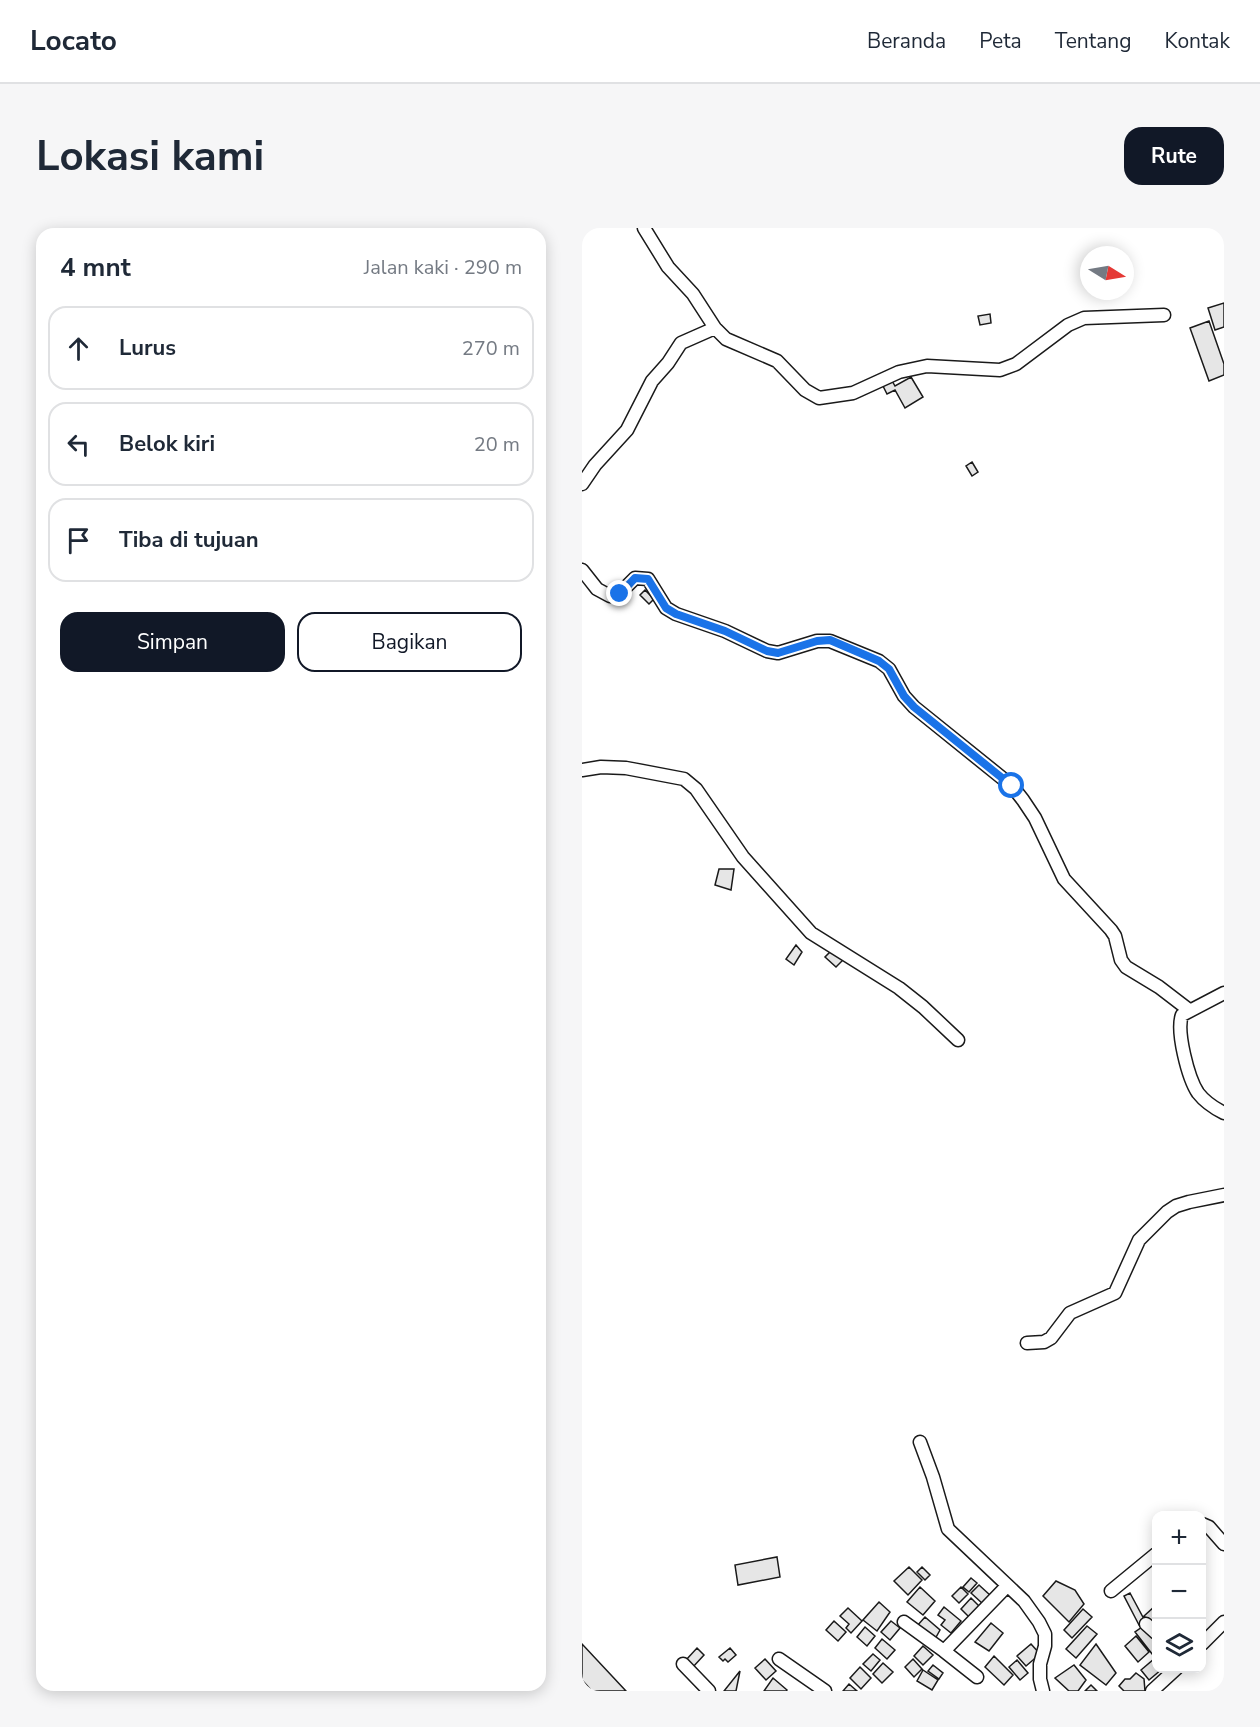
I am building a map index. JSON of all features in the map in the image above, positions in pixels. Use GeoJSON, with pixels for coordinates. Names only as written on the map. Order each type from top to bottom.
{"type":"FeatureCollection","features":[{"type":"Feature","properties":{"kind":"street"},"geometry":{"type":"LineString","coordinates":[[644,228],[668,267],[693,294],[715,328],[726,339],[777,361],[805,390],[819,398],[853,393],[899,372],[927,366],[1000,370],[1016,364],[1068,325],[1084,318],[1164,315]]}},
{"type":"Feature","properties":{"kind":"street"},"geometry":{"type":"LineString","coordinates":[[582,484],[595,465],[627,430],[652,381],[669,363],[681,343],[715,328]]}},
{"type":"Feature","properties":{"kind":"street"},"geometry":{"type":"LineString","coordinates":[[582,570],[597,589],[610,596],[620,594],[635,578],[648,579],[666,608],[676,614],[725,631],[767,651],[778,653],[817,641],[830,640],[879,661],[889,669],[904,696],[914,707],[1012,786],[1041,830],[1064,879],[1115,936],[1120,960],[1126,967],[1159,987],[1189,1010]]}},
{"type":"Feature","properties":{"kind":"street"},"geometry":{"type":"LineString","coordinates":[[582,770],[601,767],[626,768],[684,779],[696,789],[743,858],[811,933],[898,988],[923,1007],[958,1040]]}},
{"type":"Feature","properties":{"kind":"street"},"geometry":{"type":"LineString","coordinates":[[1224,993],[1182,1015],[1179,1030],[1197,1091],[1208,1103],[1224,1113]]}},
{"type":"Feature","properties":{"kind":"street"},"geometry":{"type":"LineString","coordinates":[[1027,1343],[1051,1338],[1070,1314],[1115,1293],[1139,1240],[1167,1212],[1189,1202],[1224,1195]]}},
{"type":"Feature","properties":{"kind":"street"},"geometry":{"type":"LineString","coordinates":[[920,1442],[948,1529],[1031,1609],[1045,1634],[1045,1646],[1040,1664],[1043,1691]]}},
{"type":"Feature","properties":{"kind":"street"},"geometry":{"type":"LineString","coordinates":[[1206,1526],[1224,1544]]}},
{"type":"Feature","properties":{"kind":"street"},"geometry":{"type":"LineString","coordinates":[[1111,1591],[1152,1557]]}},
{"type":"Feature","properties":{"kind":"street"},"geometry":{"type":"LineString","coordinates":[[944,1651],[1007,1586]]}},
{"type":"Feature","properties":{"kind":"street"},"geometry":{"type":"LineString","coordinates":[[904,1622],[977,1677]]}},
{"type":"Feature","properties":{"kind":"street"},"geometry":{"type":"LineString","coordinates":[[1206,1640],[1224,1622]]}},
{"type":"Feature","properties":{"kind":"street"},"geometry":{"type":"LineString","coordinates":[[1146,1624],[1152,1629]]}},
{"type":"Feature","properties":{"kind":"street"},"geometry":{"type":"LineString","coordinates":[[779,1659],[825,1691]]}},
{"type":"Feature","properties":{"kind":"street"},"geometry":{"type":"LineString","coordinates":[[683,1664],[709,1691]]}},
{"type":"Feature","properties":{"kind":"street"},"geometry":{"type":"LineString","coordinates":[[1152,1691],[1172,1673]]}},
{"type":"Feature","properties":{"kind":"building"},"geometry":{"type":"Polygon","coordinates":[[[1224,303],[1224,327],[1215,330],[1208,308],[1224,303]]]}},
{"type":"Feature","properties":{"kind":"building"},"geometry":{"type":"Polygon","coordinates":[[[990,314],[991,323],[980,325],[978,316],[990,314]]]}},
{"type":"Feature","properties":{"kind":"building"},"geometry":{"type":"Polygon","coordinates":[[[1209,321],[1224,364],[1224,375],[1209,381],[1190,328],[1209,321]]]}},
{"type":"Feature","properties":{"kind":"building"},"geometry":{"type":"Polygon","coordinates":[[[911,377],[923,397],[905,408],[895,390],[887,394],[882,384],[891,379],[895,386],[911,377]]]}},
{"type":"Feature","properties":{"kind":"building"},"geometry":{"type":"Polygon","coordinates":[[[972,462],[978,472],[972,476],[966,466],[972,462]]]}},
{"type":"Feature","properties":{"kind":"building"},"geometry":{"type":"Polygon","coordinates":[[[645,590],[654,599],[649,604],[640,595],[645,590]]]}},
{"type":"Feature","properties":{"kind":"building"},"geometry":{"type":"Polygon","coordinates":[[[719,869],[734,869],[731,890],[715,885],[719,869]]]}},
{"type":"Feature","properties":{"kind":"building"},"geometry":{"type":"Polygon","coordinates":[[[796,945],[802,952],[794,965],[786,959],[796,945]]]}},
{"type":"Feature","properties":{"kind":"building"},"geometry":{"type":"Polygon","coordinates":[[[831,951],[844,959],[836,967],[825,957],[831,951]]]}},
{"type":"Feature","properties":{"kind":"building"},"geometry":{"type":"Polygon","coordinates":[[[777,1557],[780,1577],[738,1585],[735,1565],[777,1557]]]}},
{"type":"Feature","properties":{"kind":"building"},"geometry":{"type":"Polygon","coordinates":[[[909,1567],[922,1580],[908,1595],[894,1581],[909,1567]]]}},
{"type":"Feature","properties":{"kind":"building"},"geometry":{"type":"Polygon","coordinates":[[[922,1567],[930,1575],[925,1580],[917,1572],[922,1567]]]}},
{"type":"Feature","properties":{"kind":"building"},"geometry":{"type":"Polygon","coordinates":[[[971,1578],[977,1583],[969,1592],[963,1587],[971,1578]]]}},
{"type":"Feature","properties":{"kind":"building"},"geometry":{"type":"Polygon","coordinates":[[[1056,1581],[1075,1590],[1084,1604],[1069,1622],[1043,1596],[1056,1581]]]}},
{"type":"Feature","properties":{"kind":"building"},"geometry":{"type":"Polygon","coordinates":[[[979,1585],[991,1596],[983,1604],[971,1593],[979,1585]]]}},
{"type":"Feature","properties":{"kind":"building"},"geometry":{"type":"Polygon","coordinates":[[[920,1587],[935,1601],[923,1615],[907,1602],[920,1587]]]}},
{"type":"Feature","properties":{"kind":"building"},"geometry":{"type":"Polygon","coordinates":[[[961,1587],[968,1594],[959,1603],[952,1596],[961,1587]]]}},
{"type":"Feature","properties":{"kind":"building"},"geometry":{"type":"Polygon","coordinates":[[[1130,1593],[1145,1621],[1139,1625],[1124,1596],[1130,1593]]]}},
{"type":"Feature","properties":{"kind":"building"},"geometry":{"type":"Polygon","coordinates":[[[971,1598],[979,1606],[969,1617],[961,1609],[971,1598]]]}},
{"type":"Feature","properties":{"kind":"building"},"geometry":{"type":"Polygon","coordinates":[[[879,1602],[890,1612],[877,1631],[863,1620],[879,1602]]]}},
{"type":"Feature","properties":{"kind":"building"},"geometry":{"type":"Polygon","coordinates":[[[944,1607],[961,1621],[951,1633],[941,1625],[945,1620],[938,1615],[944,1607]]]}},
{"type":"Feature","properties":{"kind":"building"},"geometry":{"type":"Polygon","coordinates":[[[848,1608],[862,1621],[851,1633],[846,1628],[849,1624],[840,1616],[848,1608]]]}},
{"type":"Feature","properties":{"kind":"building"},"geometry":{"type":"Polygon","coordinates":[[[1083,1609],[1092,1617],[1072,1638],[1064,1630],[1083,1609]]]}},
{"type":"Feature","properties":{"kind":"building"},"geometry":{"type":"Polygon","coordinates":[[[1152,1609],[1152,1625],[1144,1616],[1152,1609]]]}},
{"type":"Feature","properties":{"kind":"building"},"geometry":{"type":"Polygon","coordinates":[[[925,1617],[940,1630],[935,1639],[916,1627],[925,1617]]]}},
{"type":"Feature","properties":{"kind":"building"},"geometry":{"type":"Polygon","coordinates":[[[834,1621],[846,1632],[838,1641],[826,1630],[834,1621]]]}},
{"type":"Feature","properties":{"kind":"building"},"geometry":{"type":"Polygon","coordinates":[[[891,1621],[900,1628],[890,1640],[881,1632],[891,1621]]]}},
{"type":"Feature","properties":{"kind":"building"},"geometry":{"type":"Polygon","coordinates":[[[991,1623],[1003,1633],[989,1651],[975,1642],[991,1623]]]}},
{"type":"Feature","properties":{"kind":"building"},"geometry":{"type":"Polygon","coordinates":[[[1145,1625],[1152,1635],[1152,1654],[1135,1632],[1145,1625]]]}},
{"type":"Feature","properties":{"kind":"building"},"geometry":{"type":"Polygon","coordinates":[[[1087,1626],[1097,1634],[1076,1658],[1066,1649],[1087,1626]]]}},
{"type":"Feature","properties":{"kind":"building"},"geometry":{"type":"Polygon","coordinates":[[[865,1627],[875,1636],[867,1646],[857,1637],[865,1627]]]}},
{"type":"Feature","properties":{"kind":"building"},"geometry":{"type":"Polygon","coordinates":[[[1136,1636],[1149,1652],[1138,1662],[1125,1646],[1136,1636]]]}},
{"type":"Feature","properties":{"kind":"building"},"geometry":{"type":"Polygon","coordinates":[[[882,1639],[895,1650],[887,1659],[875,1648],[882,1639]]]}},
{"type":"Feature","properties":{"kind":"building"},"geometry":{"type":"Polygon","coordinates":[[[582,1644],[626,1691],[592,1691],[582,1680],[582,1644]]]}},
{"type":"Feature","properties":{"kind":"building"},"geometry":{"type":"Polygon","coordinates":[[[1031,1644],[1040,1654],[1026,1666],[1017,1656],[1031,1644]]]}},
{"type":"Feature","properties":{"kind":"building"},"geometry":{"type":"Polygon","coordinates":[[[1096,1644],[1116,1673],[1106,1685],[1080,1665],[1096,1644]]]}},
{"type":"Feature","properties":{"kind":"building"},"geometry":{"type":"Polygon","coordinates":[[[923,1646],[933,1655],[923,1665],[914,1656],[923,1646]]]}},
{"type":"Feature","properties":{"kind":"building"},"geometry":{"type":"Polygon","coordinates":[[[697,1648],[704,1655],[693,1667],[686,1660],[697,1648]]]}},
{"type":"Feature","properties":{"kind":"building"},"geometry":{"type":"Polygon","coordinates":[[[730,1648],[736,1655],[728,1662],[725,1659],[723,1661],[719,1657],[730,1648]]]}},
{"type":"Feature","properties":{"kind":"building"},"geometry":{"type":"Polygon","coordinates":[[[873,1654],[880,1660],[871,1671],[863,1664],[873,1654]]]}},
{"type":"Feature","properties":{"kind":"building"},"geometry":{"type":"Polygon","coordinates":[[[994,1656],[1013,1675],[1004,1685],[985,1667],[994,1656]]]}},
{"type":"Feature","properties":{"kind":"building"},"geometry":{"type":"Polygon","coordinates":[[[765,1659],[776,1671],[766,1680],[755,1668],[765,1659]]]}},
{"type":"Feature","properties":{"kind":"building"},"geometry":{"type":"Polygon","coordinates":[[[913,1659],[922,1669],[914,1677],[905,1667],[913,1659]]]}},
{"type":"Feature","properties":{"kind":"building"},"geometry":{"type":"Polygon","coordinates":[[[1017,1660],[1028,1673],[1020,1680],[1009,1667],[1017,1660]]]}},
{"type":"Feature","properties":{"kind":"building"},"geometry":{"type":"Polygon","coordinates":[[[1152,1661],[1152,1673],[1157,1673],[1149,1680],[1141,1670],[1152,1661]]]}},
{"type":"Feature","properties":{"kind":"building"},"geometry":{"type":"Polygon","coordinates":[[[883,1663],[893,1672],[882,1683],[873,1674],[883,1663]]]}},
{"type":"Feature","properties":{"kind":"building"},"geometry":{"type":"Polygon","coordinates":[[[933,1665],[943,1673],[939,1679],[928,1671],[933,1665]]]}},
{"type":"Feature","properties":{"kind":"building"},"geometry":{"type":"Polygon","coordinates":[[[1074,1665],[1086,1680],[1078,1691],[1069,1691],[1055,1678],[1074,1665]]]}},
{"type":"Feature","properties":{"kind":"building"},"geometry":{"type":"Polygon","coordinates":[[[860,1667],[871,1678],[861,1689],[850,1678],[860,1667]]]}},
{"type":"Feature","properties":{"kind":"building"},"geometry":{"type":"Polygon","coordinates":[[[923,1670],[938,1680],[932,1690],[917,1681],[923,1670]]]}},
{"type":"Feature","properties":{"kind":"building"},"geometry":{"type":"Polygon","coordinates":[[[740,1671],[736,1691],[724,1691],[740,1671]]]}},
{"type":"Feature","properties":{"kind":"building"},"geometry":{"type":"Polygon","coordinates":[[[1136,1673],[1144,1679],[1145,1691],[1124,1691],[1119,1686],[1125,1679],[1130,1679],[1136,1673]]]}},
{"type":"Feature","properties":{"kind":"building"},"geometry":{"type":"Polygon","coordinates":[[[773,1678],[787,1690],[764,1691],[773,1678]]]}},
{"type":"Feature","properties":{"kind":"building"},"geometry":{"type":"Polygon","coordinates":[[[849,1684],[857,1691],[843,1691],[849,1684]]]}},
{"type":"Feature","properties":{"kind":"building"},"geometry":{"type":"Polygon","coordinates":[[[1091,1685],[1097,1691],[1085,1691],[1091,1685]]]}},
{"type":"Feature","properties":{"kind":"route"},"geometry":{"type":"LineString","coordinates":[[620,594],[635,578],[645,578],[652,583],[666,608],[676,614],[725,631],[767,651],[778,653],[817,641],[830,640],[879,661],[889,669],[904,696],[914,707],[1012,786]]}}]}
